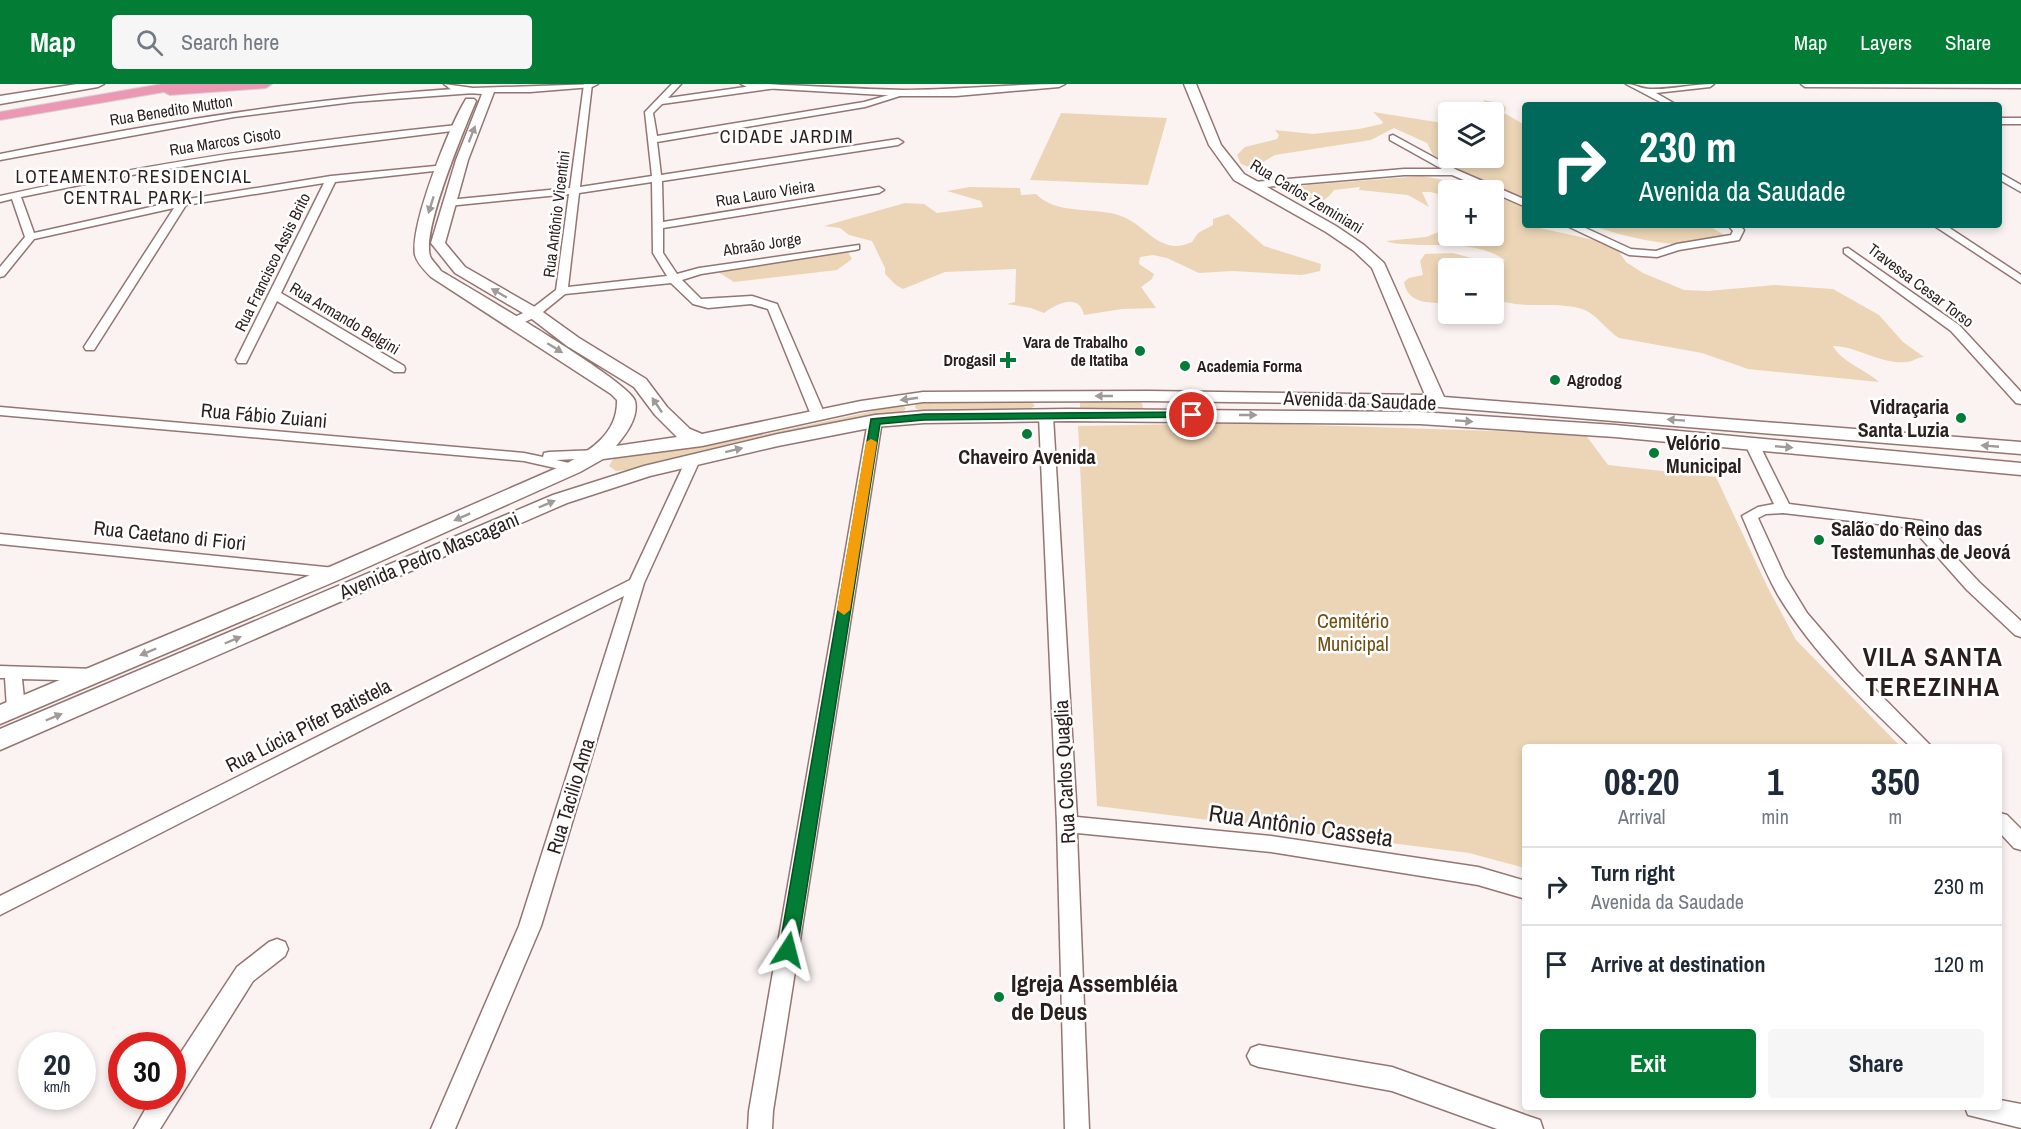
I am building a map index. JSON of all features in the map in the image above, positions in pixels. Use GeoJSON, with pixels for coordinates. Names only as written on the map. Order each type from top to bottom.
{"type":"FeatureCollection","features":[{"type":"Feature","properties":{"kind":"main road"},"geometry":{"type":"LineString","coordinates":[[0,98],[75,84]]}},
{"type":"Feature","properties":{"kind":"main road"},"geometry":{"type":"LineString","coordinates":[[0,98],[98,84]]}},
{"type":"Feature","properties":{"kind":"main road"},"geometry":{"type":"LineString","coordinates":[[0,116],[185,84]]}},
{"type":"Feature","properties":{"kind":"main road"},"geometry":{"type":"LineString","coordinates":[[125,94],[266,84]]}},
{"type":"Feature","properties":{"kind":"main road"},"geometry":{"type":"LineString","coordinates":[[530,89],[517,88],[509,84],[482,90],[457,128],[440,174],[421,239],[423,258],[436,274],[514,322],[599,378],[626,399],[625,419],[618,432],[598,454]]}},
{"type":"Feature","properties":{"kind":"main road"},"geometry":{"type":"LineString","coordinates":[[450,85],[482,90],[590,84]]}},
{"type":"Feature","properties":{"kind":"main road"},"geometry":{"type":"LineString","coordinates":[[747,84],[901,88],[956,93],[1059,84]]}},
{"type":"Feature","properties":{"kind":"main road","name":"Rua Carlos Zeminiani"},"geometry":{"type":"LineString","coordinates":[[1190,84],[1209,136],[1223,160],[1239,177],[1330,229],[1359,248],[1379,266],[1437,402]]}},
{"type":"Feature","properties":{"kind":"main road"},"geometry":{"type":"LineString","coordinates":[[482,90],[438,243],[460,270],[534,313],[573,342],[640,383],[661,411],[683,433],[702,440]]}},
{"type":"Feature","properties":{"kind":"main road"},"geometry":{"type":"LineString","coordinates":[[440,174],[456,180]]}},
{"type":"Feature","properties":{"kind":"main road"},"geometry":{"type":"LineString","coordinates":[[1148,396],[1156,408],[1152,415]]}},
{"type":"Feature","properties":{"kind":"main road","name":"Avenida da Saudade"},"geometry":{"type":"LineString","coordinates":[[598,454],[702,440],[818,415],[923,397],[1148,396],[1212,406],[1616,431],[2021,470]]}},
{"type":"Feature","properties":{"kind":"main road"},"geometry":{"type":"LineString","coordinates":[[1046,416],[1049,408],[1066,397]]}},
{"type":"Feature","properties":{"kind":"main road","name":"Avenida da Saudade"},"geometry":{"type":"LineString","coordinates":[[875,421],[924,417],[1152,415],[1212,406],[1403,399],[2021,448]]}},
{"type":"Feature","properties":{"kind":"main road","name":"Avenida Pedro Mascagani"},"geometry":{"type":"LineString","coordinates":[[0,740],[560,498],[693,460],[808,433],[875,421]]}},
{"type":"Feature","properties":{"kind":"main road"},"geometry":{"type":"LineString","coordinates":[[1959,443],[1976,465]]}},
{"type":"Feature","properties":{"kind":"main road","name":"Avenida Pedro Mascagani"},"geometry":{"type":"LineString","coordinates":[[8,712],[335,573],[573,468],[598,454]]}},
{"type":"Feature","properties":{"kind":"main road"},"geometry":{"type":"LineString","coordinates":[[573,468],[617,476],[645,472]]}},
{"type":"Feature","properties":{"kind":"street","name":"Rua Antônio Vicentini"},"geometry":{"type":"LineString","coordinates":[[514,322],[534,313],[562,291],[573,191],[590,84]]}},
{"type":"Feature","properties":{"kind":"street"},"geometry":{"type":"LineString","coordinates":[[677,84],[649,112],[657,178],[658,253],[674,279],[697,302],[708,304],[752,300],[773,307],[818,415]]}},
{"type":"Feature","properties":{"kind":"street"},"geometry":{"type":"LineString","coordinates":[[1630,84],[1667,102]]}},
{"type":"Feature","properties":{"kind":"street"},"geometry":{"type":"LineString","coordinates":[[1646,92],[1710,84]]}},
{"type":"Feature","properties":{"kind":"street"},"geometry":{"type":"LineString","coordinates":[[1805,84],[2021,85]]}},
{"type":"Feature","properties":{"kind":"street"},"geometry":{"type":"LineString","coordinates":[[419,93],[450,85]]}},
{"type":"Feature","properties":{"kind":"street"},"geometry":{"type":"LineString","coordinates":[[659,102],[776,85]]}},
{"type":"Feature","properties":{"kind":"street"},"geometry":{"type":"LineString","coordinates":[[651,140],[865,104],[901,88]]}},
{"type":"Feature","properties":{"kind":"street"},"geometry":{"type":"LineString","coordinates":[[419,93],[482,90]]}},
{"type":"Feature","properties":{"kind":"street","name":"Rua Benedito Mutton"},"geometry":{"type":"LineString","coordinates":[[0,157],[119,134],[276,109],[419,93]]}},
{"type":"Feature","properties":{"kind":"street"},"geometry":{"type":"LineString","coordinates":[[2002,121],[2021,121]]}},
{"type":"Feature","properties":{"kind":"street","name":"Rua Marcos Cisoto"},"geometry":{"type":"LineString","coordinates":[[0,199],[280,147],[457,128]]}},
{"type":"Feature","properties":{"kind":"street"},"geometry":{"type":"LineString","coordinates":[[1393,138],[1454,171],[1522,202]]}},
{"type":"Feature","properties":{"kind":"street"},"geometry":{"type":"LineString","coordinates":[[448,203],[573,191],[898,142]]}},
{"type":"Feature","properties":{"kind":"street"},"geometry":{"type":"LineString","coordinates":[[1254,185],[1404,172],[1454,171]]}},
{"type":"Feature","properties":{"kind":"street"},"geometry":{"type":"LineString","coordinates":[[0,274],[30,237],[182,203],[331,179],[440,174]]}},
{"type":"Feature","properties":{"kind":"street"},"geometry":{"type":"LineString","coordinates":[[2002,177],[2021,189]]}},
{"type":"Feature","properties":{"kind":"street","name":"Rua Francisco Assis Brito"},"geometry":{"type":"LineString","coordinates":[[242,360],[331,179]]}},
{"type":"Feature","properties":{"kind":"street","name":"Rua Lauro Vieira"},"geometry":{"type":"LineString","coordinates":[[656,226],[879,190]]}},
{"type":"Feature","properties":{"kind":"street"},"geometry":{"type":"LineString","coordinates":[[16,196],[30,237]]}},
{"type":"Feature","properties":{"kind":"street"},"geometry":{"type":"LineString","coordinates":[[90,346],[182,203]]}},
{"type":"Feature","properties":{"kind":"street"},"geometry":{"type":"LineString","coordinates":[[1577,228],[1629,252],[1657,254],[1677,247],[1735,238],[1739,230],[1737,228]]}},
{"type":"Feature","properties":{"kind":"street"},"geometry":{"type":"LineString","coordinates":[[1943,228],[2021,280]]}},
{"type":"Feature","properties":{"kind":"street","name":"Abraão Jorge"},"geometry":{"type":"LineString","coordinates":[[562,291],[674,279],[699,271],[855,246]]}},
{"type":"Feature","properties":{"kind":"street","name":"Travessa Cesar Torso"},"geometry":{"type":"LineString","coordinates":[[1848,251],[1955,328],[2021,400]]}},
{"type":"Feature","properties":{"kind":"street","name":"Rua Armando Belgini"},"geometry":{"type":"LineString","coordinates":[[275,295],[399,369]]}},
{"type":"Feature","properties":{"kind":"street","name":"Rua Fábio Zuiani"},"geometry":{"type":"LineString","coordinates":[[0,411],[524,457],[598,454]]}},
{"type":"Feature","properties":{"kind":"street","name":"Rua Carlos Quaglia"},"geometry":{"type":"LineString","coordinates":[[1046,416],[1067,824],[1077,1129]]}},
{"type":"Feature","properties":{"kind":"street"},"geometry":{"type":"LineString","coordinates":[[760,1129],[875,421]]}},
{"type":"Feature","properties":{"kind":"street"},"geometry":{"type":"LineString","coordinates":[[1752,444],[1783,508]]}},
{"type":"Feature","properties":{"kind":"street","name":"Rua Fábio Zuiani"},"geometry":{"type":"LineString","coordinates":[[524,457],[573,468]]}},
{"type":"Feature","properties":{"kind":"street","name":"Rua Tacilio Ama"},"geometry":{"type":"LineString","coordinates":[[443,1129],[530,926],[636,583],[693,460]]}},
{"type":"Feature","properties":{"kind":"street"},"geometry":{"type":"LineString","coordinates":[[1920,744],[1856,682],[1814,634],[1786,594],[1750,516],[1763,510],[1783,508],[1917,524],[1973,586],[2021,631]]}},
{"type":"Feature","properties":{"kind":"street","name":"Rua Caetano di Fiori"},"geometry":{"type":"LineString","coordinates":[[0,538],[335,573]]}},
{"type":"Feature","properties":{"kind":"street","name":"Rua Lúcia Pifer Batistela"},"geometry":{"type":"LineString","coordinates":[[0,906],[636,583]]}},
{"type":"Feature","properties":{"kind":"street"},"geometry":{"type":"LineString","coordinates":[[8,712],[7,673],[95,675]]}},
{"type":"Feature","properties":{"kind":"street"},"geometry":{"type":"LineString","coordinates":[[2002,823],[2021,842]]}},
{"type":"Feature","properties":{"kind":"street","name":"Rua Antônio Casseta"},"geometry":{"type":"LineString","coordinates":[[1067,824],[1271,844],[1478,876],[1522,889]]}},
{"type":"Feature","properties":{"kind":"street"},"geometry":{"type":"LineString","coordinates":[[186,1066],[245,974],[277,949]]}},
{"type":"Feature","properties":{"kind":"street"},"geometry":{"type":"LineString","coordinates":[[1259,1056],[1392,1079],[1531,1129]]}},
{"type":"Feature","properties":{"kind":"street"},"geometry":{"type":"LineString","coordinates":[[146,1129],[158,1110]]}},
{"type":"Feature","properties":{"kind":"street"},"geometry":{"type":"LineString","coordinates":[[1992,1110],[2021,1116]]}},
{"type":"Feature","properties":{"kind":"green space"},"geometry":{"type":"Polygon","coordinates":[[[1373,112],[1438,122],[1438,158],[1433,155],[1427,143],[1394,128],[1371,140],[1275,155],[1252,168],[1241,164],[1237,155],[1245,147],[1277,139],[1279,135],[1275,130],[1313,134],[1382,124],[1383,122],[1373,112]]]}},
{"type":"Feature","properties":{"kind":"green space"},"geometry":{"type":"Polygon","coordinates":[[[1061,113],[1167,118],[1148,185],[1030,180],[1061,113]]]}},
{"type":"Feature","properties":{"kind":"green space"},"geometry":{"type":"Polygon","coordinates":[[[1504,113],[1522,123],[1522,228],[1540,228],[1603,242],[1619,252],[1626,262],[1643,273],[1684,290],[1708,291],[1775,285],[1833,289],[1879,315],[1903,342],[1924,357],[1908,362],[1888,361],[1851,349],[1833,346],[1847,361],[1879,382],[1748,369],[1702,353],[1619,338],[1582,309],[1571,306],[1527,305],[1504,302],[1504,258],[1485,250],[1460,246],[1504,246],[1504,180],[1478,180],[1456,168],[1504,168],[1504,113]]]}},
{"type":"Feature","properties":{"kind":"green space"},"geometry":{"type":"Polygon","coordinates":[[[1422,176],[1444,180],[1438,180],[1438,194],[1422,192],[1429,207],[1408,195],[1359,190],[1360,187],[1334,190],[1319,202],[1309,201],[1292,189],[1307,185],[1422,176]]]}},
{"type":"Feature","properties":{"kind":"green space"},"geometry":{"type":"Polygon","coordinates":[[[970,187],[1020,188],[1021,195],[1036,194],[1054,205],[1121,216],[1162,243],[1171,246],[1181,246],[1192,242],[1198,233],[1213,225],[1213,219],[1228,214],[1264,246],[1321,264],[1320,271],[1302,275],[1233,271],[1199,273],[1167,258],[1153,255],[1140,257],[1139,264],[1154,274],[1152,279],[1141,287],[1156,308],[1122,309],[1084,315],[1077,304],[1067,302],[1044,313],[1007,304],[1015,302],[1016,269],[945,272],[903,289],[885,274],[885,268],[872,241],[849,235],[840,228],[824,226],[905,203],[924,204],[937,213],[983,207],[981,201],[947,191],[970,187]]]}},
{"type":"Feature","properties":{"kind":"green space"},"geometry":{"type":"Polygon","coordinates":[[[1600,228],[1712,228],[1737,242],[1682,245],[1645,240],[1600,228]]]}},
{"type":"Feature","properties":{"kind":"green space"},"geometry":{"type":"Polygon","coordinates":[[[1438,232],[1438,245],[1386,241],[1426,237],[1438,232]]]}},
{"type":"Feature","properties":{"kind":"green space"},"geometry":{"type":"Polygon","coordinates":[[[848,252],[852,259],[837,270],[734,282],[718,272],[848,252]]]}},
{"type":"Feature","properties":{"kind":"green space"},"geometry":{"type":"Polygon","coordinates":[[[1453,253],[1471,258],[1438,258],[1438,303],[1418,300],[1409,294],[1404,282],[1409,278],[1423,275],[1420,261],[1425,254],[1453,253]]]}},
{"type":"Feature","properties":{"kind":"green space"},"geometry":{"type":"Polygon","coordinates":[[[927,401],[1031,401],[1035,406],[1026,411],[921,411],[915,408],[916,404],[927,401]]]}},
{"type":"Feature","properties":{"kind":"green space"},"geometry":{"type":"Polygon","coordinates":[[[1136,401],[1142,403],[1143,408],[1140,411],[1080,409],[1080,403],[1136,401]]]}},
{"type":"Feature","properties":{"kind":"green space"},"geometry":{"type":"Polygon","coordinates":[[[902,405],[906,408],[904,411],[815,427],[627,470],[616,471],[609,466],[613,459],[626,455],[718,444],[902,405]]]}},
{"type":"Feature","properties":{"kind":"green space","name":"Cemitério Municipal"},"geometry":{"type":"Polygon","coordinates":[[[1247,423],[1585,434],[1608,465],[1716,477],[1768,588],[1796,640],[1898,744],[1522,744],[1522,867],[1469,853],[1097,806],[1078,426],[1247,423]]]}},
{"type":"Feature","properties":{"kind":"slow traffic"},"geometry":{"type":"LineString","coordinates":[[844,610],[871,442]]}},
{"type":"Feature","properties":{"kind":"place","name":"Vara de Trabalho de Itatiba"},"geometry":{"type":"Point","coordinates":[1140,351]}},
{"type":"Feature","properties":{"kind":"place","name":"Drogasil"},"geometry":{"type":"Point","coordinates":[1008,360]}},
{"type":"Feature","properties":{"kind":"place","name":"Academia Forma"},"geometry":{"type":"Point","coordinates":[1185,366]}},
{"type":"Feature","properties":{"kind":"place","name":"Agrodog"},"geometry":{"type":"Point","coordinates":[1555,380]}},
{"type":"Feature","properties":{"kind":"place","name":"Vidraçaria Santa Luzia"},"geometry":{"type":"Point","coordinates":[1961,418]}},
{"type":"Feature","properties":{"kind":"place","name":"Chaveiro Avenida"},"geometry":{"type":"Point","coordinates":[1027,434]}},
{"type":"Feature","properties":{"kind":"place","name":"Velório Municipal"},"geometry":{"type":"Point","coordinates":[1654,453]}},
{"type":"Feature","properties":{"kind":"place","name":"Salão do Reino das Testemunhas de Jeová"},"geometry":{"type":"Point","coordinates":[1819,540]}},
{"type":"Feature","properties":{"kind":"place","name":"Igreja Assembléia de Deus"},"geometry":{"type":"Point","coordinates":[999,997]}},
{"type":"Feature","properties":{"kind":"district","name":"CIDADE JARDIM"},"geometry":{"type":"Point","coordinates":[787,136]}},
{"type":"Feature","properties":{"kind":"district","name":"LOTEAMENTO RESIDENCIAL CENTRAL PARK I"},"geometry":{"type":"Point","coordinates":[134,186]}},
{"type":"Feature","properties":{"kind":"district","name":"VILA SANTA TEREZINHA"},"geometry":{"type":"Point","coordinates":[1933,671]}},
{"type":"Feature","properties":{"kind":"route"},"geometry":{"type":"LineString","coordinates":[[788,950],[875,421],[924,417],[1192,415]]}}]}
